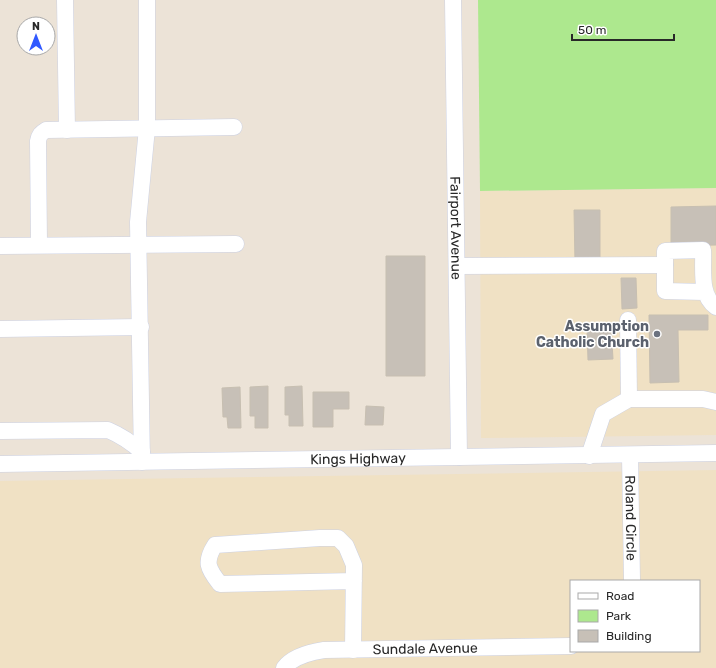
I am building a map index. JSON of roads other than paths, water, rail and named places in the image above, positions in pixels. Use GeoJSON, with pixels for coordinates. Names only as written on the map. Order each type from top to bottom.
{"type":"FeatureCollection","features":[{"type":"Feature","properties":{"kind":"street"},"geometry":{"type":"LineString","coordinates":[[65,0],[67,130]]}},
{"type":"Feature","properties":{"kind":"street"},"geometry":{"type":"LineString","coordinates":[[142,457],[141,327],[138,222],[147,128],[147,0]]}},
{"type":"Feature","properties":{"kind":"street","name":"Fairport Avenue"},"geometry":{"type":"LineString","coordinates":[[454,0],[459,457]]}},
{"type":"Feature","properties":{"kind":"street"},"geometry":{"type":"LineString","coordinates":[[39,245],[38,137],[41,132],[46,130],[234,127]]}},
{"type":"Feature","properties":{"kind":"street"},"geometry":{"type":"LineString","coordinates":[[0,246],[236,244]]}},
{"type":"Feature","properties":{"kind":"street"},"geometry":{"type":"LineString","coordinates":[[704,292],[665,292],[665,251],[703,250],[704,292],[708,300],[716,308]]}},
{"type":"Feature","properties":{"kind":"street"},"geometry":{"type":"LineString","coordinates":[[457,266],[665,265]]}},
{"type":"Feature","properties":{"kind":"street"},"geometry":{"type":"LineString","coordinates":[[628,320],[629,399]]}},
{"type":"Feature","properties":{"kind":"street"},"geometry":{"type":"LineString","coordinates":[[0,329],[141,327]]}},
{"type":"Feature","properties":{"kind":"street"},"geometry":{"type":"LineString","coordinates":[[589,456],[603,414],[629,399],[703,399],[716,402]]}},
{"type":"Feature","properties":{"kind":"street"},"geometry":{"type":"LineString","coordinates":[[0,431],[108,430],[133,443],[142,457]]}},
{"type":"Feature","properties":{"kind":"street","name":"Kings Highway"},"geometry":{"type":"LineString","coordinates":[[0,464],[142,457],[459,457],[716,453]]}},
{"type":"Feature","properties":{"kind":"street","name":"Roland Circle"},"geometry":{"type":"LineString","coordinates":[[630,455],[632,580]]}},
{"type":"Feature","properties":{"kind":"street"},"geometry":{"type":"LineString","coordinates":[[353,650],[354,581],[354,565],[346,546],[338,538],[215,545],[208,555],[210,571],[220,584],[354,581]]}},
{"type":"Feature","properties":{"kind":"street","name":"Sundale Avenue"},"geometry":{"type":"LineString","coordinates":[[284,668],[308,653],[324,650],[570,646]]}},
{"type":"Feature","properties":{"kind":"place","name":"Assumption Catholic Church"},"geometry":{"type":"Point","coordinates":[657,334]}}]}
